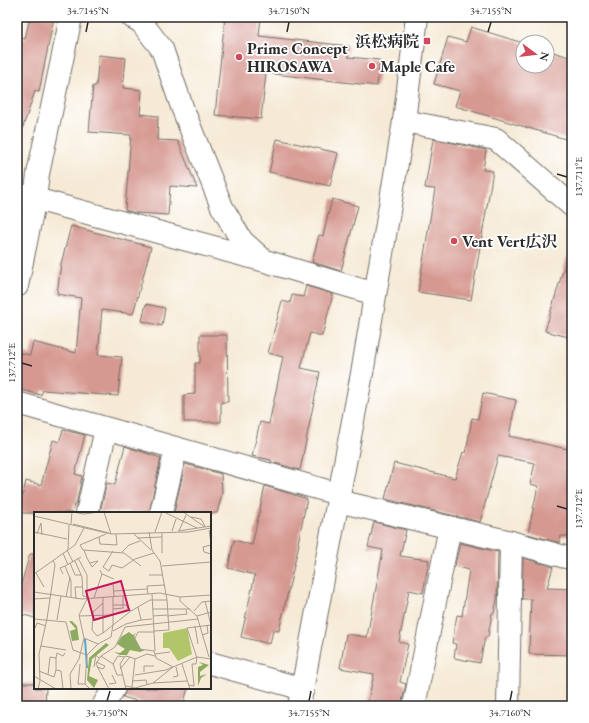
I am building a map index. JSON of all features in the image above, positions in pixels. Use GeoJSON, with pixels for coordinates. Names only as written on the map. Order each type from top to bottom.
{"type":"FeatureCollection","features":[{"type":"Feature","properties":{"kind":"street"},"geometry":{"type":"LineString","coordinates":[[17,286],[26,196],[38,174],[71,17]]}},
{"type":"Feature","properties":{"kind":"street"},"geometry":{"type":"LineString","coordinates":[[132,17],[141,22],[162,49],[182,107],[222,207],[242,241],[265,261]]}},
{"type":"Feature","properties":{"kind":"street"},"geometry":{"type":"LineString","coordinates":[[211,663],[301,698],[375,294],[404,121],[417,17]]}},
{"type":"Feature","properties":{"kind":"street"},"geometry":{"type":"LineString","coordinates":[[404,121],[496,139],[572,206]]}},
{"type":"Feature","properties":{"kind":"street"},"geometry":{"type":"LineString","coordinates":[[26,196],[265,261],[375,294]]}},
{"type":"Feature","properties":{"kind":"street"},"geometry":{"type":"LineString","coordinates":[[17,403],[338,497],[450,528],[511,542],[565,557],[572,557]]}},
{"type":"Feature","properties":{"kind":"street"},"geometry":{"type":"LineString","coordinates":[[87,512],[106,429]]}},
{"type":"Feature","properties":{"kind":"street"},"geometry":{"type":"LineString","coordinates":[[161,512],[176,449]]}},
{"type":"Feature","properties":{"kind":"street"},"geometry":{"type":"LineString","coordinates":[[414,706],[450,528]]}},
{"type":"Feature","properties":{"kind":"street"},"geometry":{"type":"LineString","coordinates":[[508,706],[511,542]]}},
{"type":"Feature","properties":{"kind":"street"},"geometry":{"type":"LineString","coordinates":[[103,706],[113,689]]}},
{"type":"Feature","properties":{"kind":"building"},"geometry":{"type":"Polygon","coordinates":[[[30,17],[54,17],[39,92],[35,91],[20,136],[17,135],[17,37],[25,39],[30,17]]]}},
{"type":"Feature","properties":{"kind":"building"},"geometry":{"type":"Polygon","coordinates":[[[225,17],[261,17],[259,36],[349,46],[348,57],[380,60],[377,86],[266,73],[261,119],[215,115],[225,17]]]}},
{"type":"Feature","properties":{"kind":"building"},"geometry":{"type":"Polygon","coordinates":[[[471,27],[515,41],[515,74],[555,74],[555,53],[572,58],[572,141],[455,106],[460,91],[434,84],[448,37],[466,42],[471,27]]]}},
{"type":"Feature","properties":{"kind":"building"},"geometry":{"type":"Polygon","coordinates":[[[99,55],[126,58],[123,88],[142,90],[140,114],[158,116],[157,140],[178,141],[197,188],[170,186],[168,215],[136,213],[125,210],[131,135],[89,132],[93,86],[96,86],[99,55]]]}},
{"type":"Feature","properties":{"kind":"building"},"geometry":{"type":"Polygon","coordinates":[[[277,139],[338,153],[330,186],[269,172],[277,139]]]}},
{"type":"Feature","properties":{"kind":"building","name":"Vent Vert広沢"},"geometry":{"type":"Polygon","coordinates":[[[433,139],[486,150],[483,170],[493,171],[471,300],[418,292],[435,189],[425,188],[433,139]]]}},
{"type":"Feature","properties":{"kind":"building"},"geometry":{"type":"Polygon","coordinates":[[[332,199],[358,206],[341,271],[312,262],[319,235],[323,236],[332,199]]]}},
{"type":"Feature","properties":{"kind":"building"},"geometry":{"type":"Polygon","coordinates":[[[71,226],[151,247],[133,314],[102,310],[98,355],[122,357],[118,396],[43,390],[41,395],[17,389],[17,365],[20,353],[30,355],[33,342],[76,353],[81,298],[57,294],[61,264],[71,226]]]}},
{"type":"Feature","properties":{"kind":"building"},"geometry":{"type":"Polygon","coordinates":[[[567,257],[572,258],[572,338],[545,331],[567,257]]]}},
{"type":"Feature","properties":{"kind":"building"},"geometry":{"type":"Polygon","coordinates":[[[306,286],[333,294],[322,336],[310,333],[301,368],[320,372],[300,470],[271,462],[271,460],[252,456],[260,422],[269,424],[283,357],[268,353],[282,301],[290,303],[292,295],[303,297],[306,286]]]}},
{"type":"Feature","properties":{"kind":"building"},"geometry":{"type":"Polygon","coordinates":[[[146,304],[165,308],[162,326],[142,321],[146,304]]]}},
{"type":"Feature","properties":{"kind":"building"},"geometry":{"type":"Polygon","coordinates":[[[200,335],[227,335],[228,402],[221,402],[221,422],[184,422],[184,395],[195,394],[195,363],[200,363],[200,335]]]}},
{"type":"Feature","properties":{"kind":"building"},"geometry":{"type":"Polygon","coordinates":[[[483,393],[516,400],[509,436],[572,450],[572,536],[561,536],[560,543],[528,534],[538,486],[530,484],[535,463],[498,456],[480,522],[385,499],[394,463],[455,478],[463,452],[466,453],[472,418],[478,419],[483,393]]]}},
{"type":"Feature","properties":{"kind":"building"},"geometry":{"type":"Polygon","coordinates":[[[63,430],[85,435],[75,474],[82,476],[76,505],[74,505],[72,512],[18,513],[26,481],[41,485],[53,440],[59,442],[63,430]]]}},
{"type":"Feature","properties":{"kind":"building"},"geometry":{"type":"Polygon","coordinates":[[[125,446],[161,458],[149,512],[100,512],[107,483],[115,485],[125,446]]]}},
{"type":"Feature","properties":{"kind":"building"},"geometry":{"type":"Polygon","coordinates":[[[185,464],[221,474],[222,494],[217,513],[174,512],[185,464]]]}},
{"type":"Feature","properties":{"kind":"building"},"geometry":{"type":"Polygon","coordinates":[[[265,486],[307,499],[299,544],[279,631],[273,630],[270,644],[241,637],[255,575],[228,568],[234,540],[252,545],[265,486]]]}},
{"type":"Feature","properties":{"kind":"building"},"geometry":{"type":"Polygon","coordinates":[[[374,522],[406,530],[400,556],[429,560],[423,593],[409,590],[399,642],[408,644],[400,682],[406,684],[401,706],[367,706],[374,674],[340,668],[346,634],[367,637],[383,550],[368,547],[374,522]]]}},
{"type":"Feature","properties":{"kind":"building"},"geometry":{"type":"Polygon","coordinates":[[[460,543],[498,552],[497,600],[494,613],[492,613],[488,637],[485,637],[480,663],[454,658],[456,644],[452,643],[457,615],[462,616],[469,570],[455,566],[460,543]]]}},
{"type":"Feature","properties":{"kind":"building"},"geometry":{"type":"Polygon","coordinates":[[[30,554],[34,554],[34,618],[17,613],[17,598],[30,554]]]}},
{"type":"Feature","properties":{"kind":"building"},"geometry":{"type":"Polygon","coordinates":[[[523,558],[553,567],[547,588],[572,589],[572,655],[529,654],[531,599],[522,599],[523,558]]]}},
{"type":"Feature","properties":{"kind":"building"},"geometry":{"type":"Polygon","coordinates":[[[17,683],[34,683],[34,689],[46,689],[45,706],[17,706],[17,683]]]}},
{"type":"Feature","properties":{"kind":"building"},"geometry":{"type":"Polygon","coordinates":[[[126,689],[188,689],[183,706],[146,706],[147,704],[123,697],[126,689]]]}},
{"type":"Feature","properties":{"kind":"place","name":"浜松病院"},"geometry":{"type":"Point","coordinates":[427,41]}},
{"type":"Feature","properties":{"kind":"place","name":"Prime Concept HIROSAWA"},"geometry":{"type":"Point","coordinates":[239,57]}},
{"type":"Feature","properties":{"kind":"place","name":"Maple Cafe"},"geometry":{"type":"Point","coordinates":[372,66]}},
{"type":"Feature","properties":{"kind":"place","name":"Vent Vert広沢"},"geometry":{"type":"Point","coordinates":[454,241]}}]}
